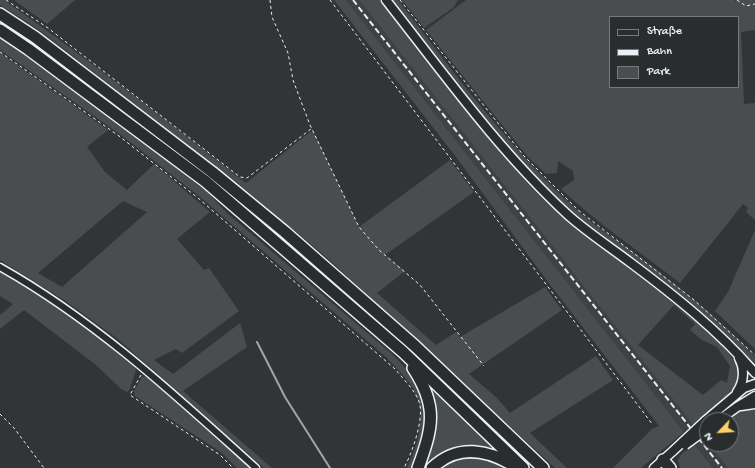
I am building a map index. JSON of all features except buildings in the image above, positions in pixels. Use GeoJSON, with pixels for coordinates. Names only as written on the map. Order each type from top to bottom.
{"type":"FeatureCollection","features":[{"type":"Feature","properties":{"kind":"highway"},"geometry":{"type":"LineString","coordinates":[[0,14],[35,37],[212,172],[286,232],[416,346],[543,468]]}},
{"type":"Feature","properties":{"kind":"highway"},"geometry":{"type":"LineString","coordinates":[[0,30],[28,49],[205,181],[403,352],[523,468]]}},
{"type":"Feature","properties":{"kind":"highway"},"geometry":{"type":"LineString","coordinates":[[403,352],[422,381],[431,408],[430,429],[418,468]]}},
{"type":"Feature","properties":{"kind":"highway"},"geometry":{"type":"LineString","coordinates":[[432,468],[446,458],[470,452],[490,454],[501,458],[517,468]]}},
{"type":"Feature","properties":{"kind":"main road"},"geometry":{"type":"LineString","coordinates":[[386,0],[493,136],[533,181],[569,216],[691,310],[736,352],[755,373]]}},
{"type":"Feature","properties":{"kind":"main road"},"geometry":{"type":"LineString","coordinates":[[735,403],[742,380],[743,369],[736,352]]}},
{"type":"Feature","properties":{"kind":"main road"},"geometry":{"type":"LineString","coordinates":[[727,412],[735,403],[744,388],[755,384]]}},
{"type":"Feature","properties":{"kind":"main road"},"geometry":{"type":"LineString","coordinates":[[654,468],[665,465],[673,451],[705,421],[735,403],[755,396]]}},
{"type":"Feature","properties":{"kind":"main road"},"geometry":{"type":"LineString","coordinates":[[735,403],[755,404]]}},
{"type":"Feature","properties":{"kind":"main road"},"geometry":{"type":"LineString","coordinates":[[673,451],[699,434]]}},
{"type":"Feature","properties":{"kind":"street"},"geometry":{"type":"LineString","coordinates":[[0,267],[77,316],[145,368],[256,468]]}},
{"type":"Feature","properties":{"kind":"path"},"geometry":{"type":"LineString","coordinates":[[6,0],[48,28],[240,177],[248,178],[312,128]]}},
{"type":"Feature","properties":{"kind":"path"},"geometry":{"type":"LineString","coordinates":[[270,0],[272,17],[288,53],[292,80],[312,128],[359,227],[379,250],[420,285],[484,366]]}},
{"type":"Feature","properties":{"kind":"path"},"geometry":{"type":"LineString","coordinates":[[330,0],[653,424]]}},
{"type":"Feature","properties":{"kind":"path"},"geometry":{"type":"LineString","coordinates":[[400,0],[480,102],[530,162],[578,210],[694,300],[755,355]]}},
{"type":"Feature","properties":{"kind":"path"},"geometry":{"type":"LineString","coordinates":[[736,0],[746,6],[755,4]]}},
{"type":"Feature","properties":{"kind":"path"},"geometry":{"type":"LineString","coordinates":[[0,52],[120,136],[198,198],[396,370],[411,388],[420,405],[418,430],[404,468]]}},
{"type":"Feature","properties":{"kind":"path"},"geometry":{"type":"LineString","coordinates":[[145,368],[130,395],[220,455],[233,468]]}},
{"type":"Feature","properties":{"kind":"path"},"geometry":{"type":"LineString","coordinates":[[0,414],[14,428],[44,468]]}},
{"type":"Feature","properties":{"kind":"shaded area"},"geometry":{"type":"Polygon","coordinates":[[[346,0],[359,0],[693,425],[684,432],[346,0]]]}},
{"type":"Feature","properties":{"kind":"shaded area"},"geometry":{"type":"Polygon","coordinates":[[[699,442],[699,450],[695,445],[699,442]]]}},
{"type":"Feature","properties":{"kind":"shaded area"},"geometry":{"type":"Polygon","coordinates":[[[700,452],[715,452],[728,468],[713,468],[700,452]]]}},
{"type":"Feature","properties":{"kind":"green space"},"geometry":{"type":"Polygon","coordinates":[[[0,0],[4,0],[96,67],[246,183],[310,132],[314,133],[359,227],[450,160],[474,192],[385,255],[405,271],[377,293],[436,345],[456,332],[460,337],[545,287],[562,310],[469,374],[497,398],[510,413],[596,356],[613,380],[530,433],[567,468],[555,468],[326,257],[241,186],[39,30],[0,5],[0,0]]]}},
{"type":"Feature","properties":{"kind":"green space"},"geometry":{"type":"Polygon","coordinates":[[[14,0],[75,0],[47,24],[14,0]]]}},
{"type":"Feature","properties":{"kind":"green space"},"geometry":{"type":"Polygon","coordinates":[[[334,0],[346,0],[684,432],[641,468],[613,468],[652,429],[659,426],[551,286],[456,157],[334,0]]]}},
{"type":"Feature","properties":{"kind":"green space"},"geometry":{"type":"Polygon","coordinates":[[[359,0],[380,0],[454,96],[538,195],[564,217],[632,267],[688,312],[712,334],[729,354],[738,370],[739,378],[736,386],[731,394],[711,412],[699,412],[699,421],[693,425],[359,0]],[[674,305],[638,345],[703,395],[721,380],[727,383],[730,366],[717,347],[702,340],[690,330],[695,324],[674,305]]]}},
{"type":"Feature","properties":{"kind":"green space"},"geometry":{"type":"Polygon","coordinates":[[[391,0],[398,0],[482,108],[551,185],[588,220],[662,274],[726,327],[755,357],[755,363],[705,317],[647,270],[572,213],[534,178],[493,131],[391,0]]]}},
{"type":"Feature","properties":{"kind":"green space"},"geometry":{"type":"Polygon","coordinates":[[[402,0],[458,0],[453,8],[424,28],[402,0]]]}},
{"type":"Feature","properties":{"kind":"green space"},"geometry":{"type":"Polygon","coordinates":[[[466,0],[735,0],[736,2],[736,0],[755,0],[755,30],[741,32],[744,104],[755,103],[755,220],[746,212],[748,208],[743,204],[680,283],[604,226],[561,189],[574,180],[573,171],[558,161],[557,173],[546,174],[527,156],[426,30],[466,0]]]}},
{"type":"Feature","properties":{"kind":"green space"},"geometry":{"type":"Polygon","coordinates":[[[0,37],[127,129],[207,192],[227,213],[392,354],[414,377],[419,386],[428,420],[414,468],[407,468],[419,435],[419,402],[415,391],[408,381],[387,358],[200,197],[121,135],[0,50],[0,37]]]}},
{"type":"Feature","properties":{"kind":"green space"},"geometry":{"type":"Polygon","coordinates":[[[0,53],[108,130],[87,147],[105,172],[127,190],[154,164],[210,212],[177,239],[204,270],[209,268],[239,311],[182,353],[176,349],[154,360],[173,374],[240,323],[247,347],[183,391],[272,468],[264,468],[119,340],[67,302],[0,260],[0,53]],[[123,201],[38,273],[62,287],[147,212],[123,201]]]}},
{"type":"Feature","properties":{"kind":"green space"},"geometry":{"type":"Polygon","coordinates":[[[755,230],[755,349],[715,311],[728,292],[755,230]]]}},
{"type":"Feature","properties":{"kind":"green space"},"geometry":{"type":"Polygon","coordinates":[[[0,270],[84,326],[133,363],[136,370],[130,389],[127,392],[121,389],[96,365],[24,310],[0,329],[0,315],[13,304],[0,296],[0,270]]]}},
{"type":"Feature","properties":{"kind":"green space"},"geometry":{"type":"Polygon","coordinates":[[[148,376],[250,468],[237,468],[222,453],[135,396],[134,391],[142,377],[148,376]]]}},
{"type":"Feature","properties":{"kind":"green space"},"geometry":{"type":"Polygon","coordinates":[[[424,379],[502,455],[481,449],[429,468],[422,468],[434,430],[424,379]]]}},
{"type":"Feature","properties":{"kind":"green space"},"geometry":{"type":"Polygon","coordinates":[[[749,408],[755,409],[755,468],[728,468],[715,452],[739,452],[738,412],[749,408]]]}},
{"type":"Feature","properties":{"kind":"green space"},"geometry":{"type":"Polygon","coordinates":[[[695,445],[713,468],[680,468],[678,460],[682,453],[695,445]]]}},
{"type":"Feature","properties":{"kind":"green space"},"geometry":{"type":"Polygon","coordinates":[[[468,456],[481,456],[509,468],[440,468],[452,460],[468,456]]]}},
{"type":"Feature","properties":{"kind":"waterway"},"geometry":{"type":"LineString","coordinates":[[257,342],[285,397],[330,468]]}},
{"type":"Feature","properties":{"kind":"railway"},"geometry":{"type":"LineString","coordinates":[[353,0],[722,468]]}}]}
